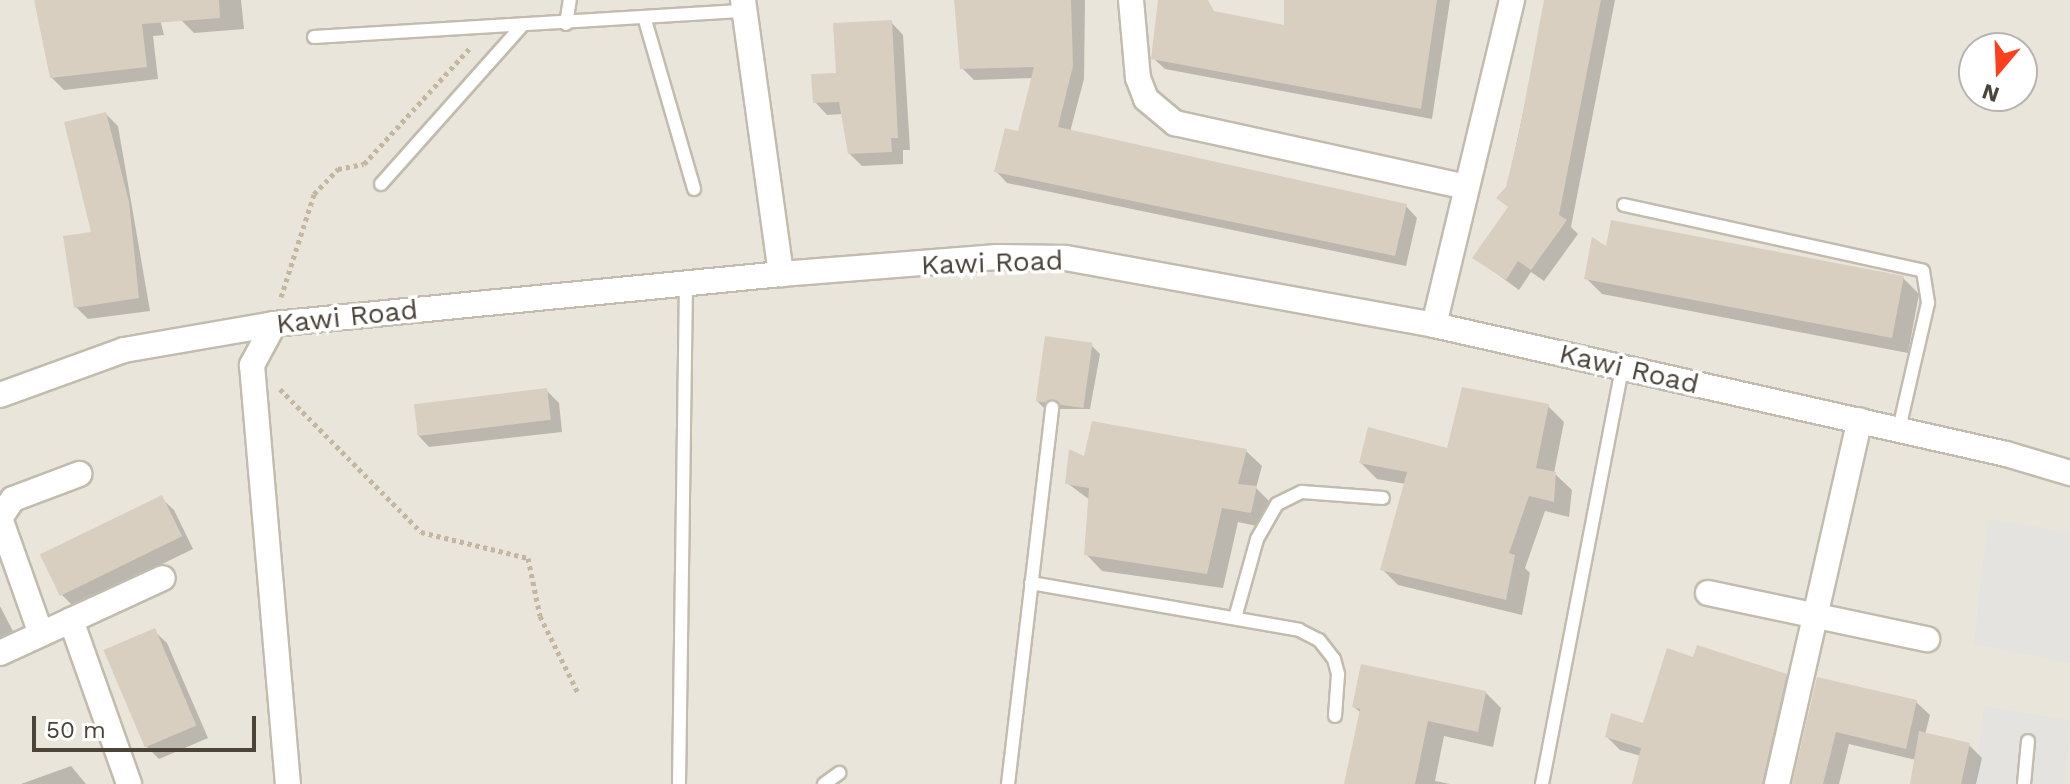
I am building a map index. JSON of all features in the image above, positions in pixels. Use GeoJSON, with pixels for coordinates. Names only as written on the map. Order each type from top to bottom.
{"type":"FeatureCollection","features":[{"type":"Feature","properties":{"kind":"street"},"geometry":{"type":"LineString","coordinates":[[1131,0],[1138,78],[1146,99],[1175,123],[1466,187]]}},
{"type":"Feature","properties":{"kind":"street"},"geometry":{"type":"LineString","coordinates":[[1434,325],[1512,0]]}},
{"type":"Feature","properties":{"kind":"street"},"geometry":{"type":"LineString","coordinates":[[744,6],[781,274]]}},
{"type":"Feature","properties":{"kind":"street","name":"Kawi Road"},"geometry":{"type":"LineString","coordinates":[[0,395],[124,350],[274,324],[781,274],[997,257],[1066,258],[1434,325],[1899,429],[2070,473]]}},
{"type":"Feature","properties":{"kind":"street"},"geometry":{"type":"LineString","coordinates":[[274,324],[252,365],[288,784]]}},
{"type":"Feature","properties":{"kind":"street"},"geometry":{"type":"LineString","coordinates":[[1777,784],[1860,420]]}},
{"type":"Feature","properties":{"kind":"street"},"geometry":{"type":"LineString","coordinates":[[41,634],[0,518],[13,499],[79,474]]}},
{"type":"Feature","properties":{"kind":"street"},"geometry":{"type":"LineString","coordinates":[[0,653],[163,578]]}},
{"type":"Feature","properties":{"kind":"street"},"geometry":{"type":"LineString","coordinates":[[1708,593],[1927,639]]}},
{"type":"Feature","properties":{"kind":"street"},"geometry":{"type":"LineString","coordinates":[[71,620],[129,784]]}},
{"type":"Feature","properties":{"kind":"lane"},"geometry":{"type":"LineString","coordinates":[[566,24],[570,0]]}},
{"type":"Feature","properties":{"kind":"lane"},"geometry":{"type":"LineString","coordinates":[[314,37],[645,20],[744,6]]}},
{"type":"Feature","properties":{"kind":"lane"},"geometry":{"type":"LineString","coordinates":[[645,20],[694,189]]}},
{"type":"Feature","properties":{"kind":"lane"},"geometry":{"type":"LineString","coordinates":[[381,184],[521,27]]}},
{"type":"Feature","properties":{"kind":"lane"},"geometry":{"type":"LineString","coordinates":[[1624,205],[1923,271],[1928,303],[1899,429]]}},
{"type":"Feature","properties":{"kind":"lane"},"geometry":{"type":"LineString","coordinates":[[679,784],[686,285]]}},
{"type":"Feature","properties":{"kind":"lane"},"geometry":{"type":"LineString","coordinates":[[1542,784],[1622,367]]}},
{"type":"Feature","properties":{"kind":"lane"},"geometry":{"type":"LineString","coordinates":[[1008,784],[1052,408]]}},
{"type":"Feature","properties":{"kind":"lane"},"geometry":{"type":"LineString","coordinates":[[1235,618],[1257,539],[1277,504],[1302,492],[1383,498]]}},
{"type":"Feature","properties":{"kind":"lane"},"geometry":{"type":"LineString","coordinates":[[1031,583],[1299,630],[1319,640],[1338,674],[1335,716]]}},
{"type":"Feature","properties":{"kind":"lane"},"geometry":{"type":"LineString","coordinates":[[2024,784],[2028,741]]}},
{"type":"Feature","properties":{"kind":"lane"},"geometry":{"type":"LineString","coordinates":[[824,784],[839,773]]}},
{"type":"Feature","properties":{"kind":"path"},"geometry":{"type":"LineString","coordinates":[[274,324],[314,194],[338,169],[364,164],[486,29]]}},
{"type":"Feature","properties":{"kind":"path"},"geometry":{"type":"LineString","coordinates":[[252,365],[421,532],[528,558],[540,616],[579,695]]}},
{"type":"Feature","properties":{"kind":"shaded area"},"geometry":{"type":"Polygon","coordinates":[[[0,0],[2070,0],[2070,784],[0,784],[0,0]]]}},
{"type":"Feature","properties":{"kind":"shaded area"},"geometry":{"type":"Polygon","coordinates":[[[1988,519],[2070,533],[2070,663],[1974,644],[1988,519]]]}},
{"type":"Feature","properties":{"kind":"shaded area"},"geometry":{"type":"Polygon","coordinates":[[[1984,706],[2070,720],[2065,784],[1975,784],[1984,706]]]}},
{"type":"Feature","properties":{"kind":"building"},"geometry":{"type":"Polygon","coordinates":[[[34,0],[219,0],[220,18],[142,24],[147,67],[50,78],[34,0]]]}},
{"type":"Feature","properties":{"kind":"building"},"geometry":{"type":"Polygon","coordinates":[[[954,0],[1071,0],[1073,66],[1058,127],[1407,204],[1395,256],[994,172],[1005,128],[1018,131],[1034,67],[960,69],[954,0]]]}},
{"type":"Feature","properties":{"kind":"building"},"geometry":{"type":"Polygon","coordinates":[[[1158,0],[1208,0],[1214,11],[1284,25],[1284,0],[1437,0],[1421,109],[1151,59],[1158,0]]]}},
{"type":"Feature","properties":{"kind":"building"},"geometry":{"type":"Polygon","coordinates":[[[1544,0],[1601,0],[1559,215],[1567,220],[1531,270],[1518,261],[1506,280],[1472,258],[1508,207],[1496,198],[1506,187],[1544,0]]]}},
{"type":"Feature","properties":{"kind":"building"},"geometry":{"type":"Polygon","coordinates":[[[892,20],[898,138],[891,138],[892,152],[848,154],[839,102],[813,103],[811,74],[836,73],[833,23],[892,20]]]}},
{"type":"Feature","properties":{"kind":"building"},"geometry":{"type":"Polygon","coordinates":[[[106,112],[129,202],[139,298],[74,308],[63,236],[91,232],[64,122],[106,112]]]}},
{"type":"Feature","properties":{"kind":"building"},"geometry":{"type":"Polygon","coordinates":[[[1611,220],[1904,276],[1892,338],[1584,279],[1592,237],[1606,246],[1611,220]]]}},
{"type":"Feature","properties":{"kind":"building"},"geometry":{"type":"Polygon","coordinates":[[[1045,336],[1093,343],[1083,408],[1036,401],[1045,336]]]}},
{"type":"Feature","properties":{"kind":"building"},"geometry":{"type":"Polygon","coordinates":[[[1462,387],[1549,404],[1536,468],[1556,472],[1554,502],[1529,496],[1509,553],[1515,555],[1506,600],[1380,570],[1407,472],[1359,463],[1368,427],[1447,448],[1462,387]]]}},
{"type":"Feature","properties":{"kind":"building"},"geometry":{"type":"Polygon","coordinates":[[[547,388],[551,420],[418,436],[414,404],[547,388]]]}},
{"type":"Feature","properties":{"kind":"building"},"geometry":{"type":"Polygon","coordinates":[[[1092,421],[1247,449],[1238,484],[1257,486],[1251,513],[1222,508],[1207,574],[1084,555],[1089,488],[1065,484],[1069,449],[1084,456],[1092,421]]]}},
{"type":"Feature","properties":{"kind":"building"},"geometry":{"type":"Polygon","coordinates":[[[162,495],[182,536],[60,596],[40,555],[162,495]]]}},
{"type":"Feature","properties":{"kind":"building"},"geometry":{"type":"Polygon","coordinates":[[[155,628],[196,726],[145,747],[103,650],[155,628]]]}},
{"type":"Feature","properties":{"kind":"building"},"geometry":{"type":"Polygon","coordinates":[[[1697,645],[1787,674],[1762,784],[1632,784],[1641,748],[1605,737],[1611,713],[1643,723],[1667,648],[1693,657],[1697,645]]]}},
{"type":"Feature","properties":{"kind":"building"},"geometry":{"type":"Polygon","coordinates":[[[1361,664],[1486,691],[1478,732],[1428,721],[1415,784],[1344,784],[1360,709],[1352,707],[1361,664]]]}},
{"type":"Feature","properties":{"kind":"building"},"geometry":{"type":"Polygon","coordinates":[[[1817,677],[1917,700],[1906,749],[1836,732],[1823,784],[1792,784],[1817,677]]]}},
{"type":"Feature","properties":{"kind":"building"},"geometry":{"type":"Polygon","coordinates":[[[1919,731],[1970,743],[1961,784],[1910,784],[1919,731]]]}}]}
